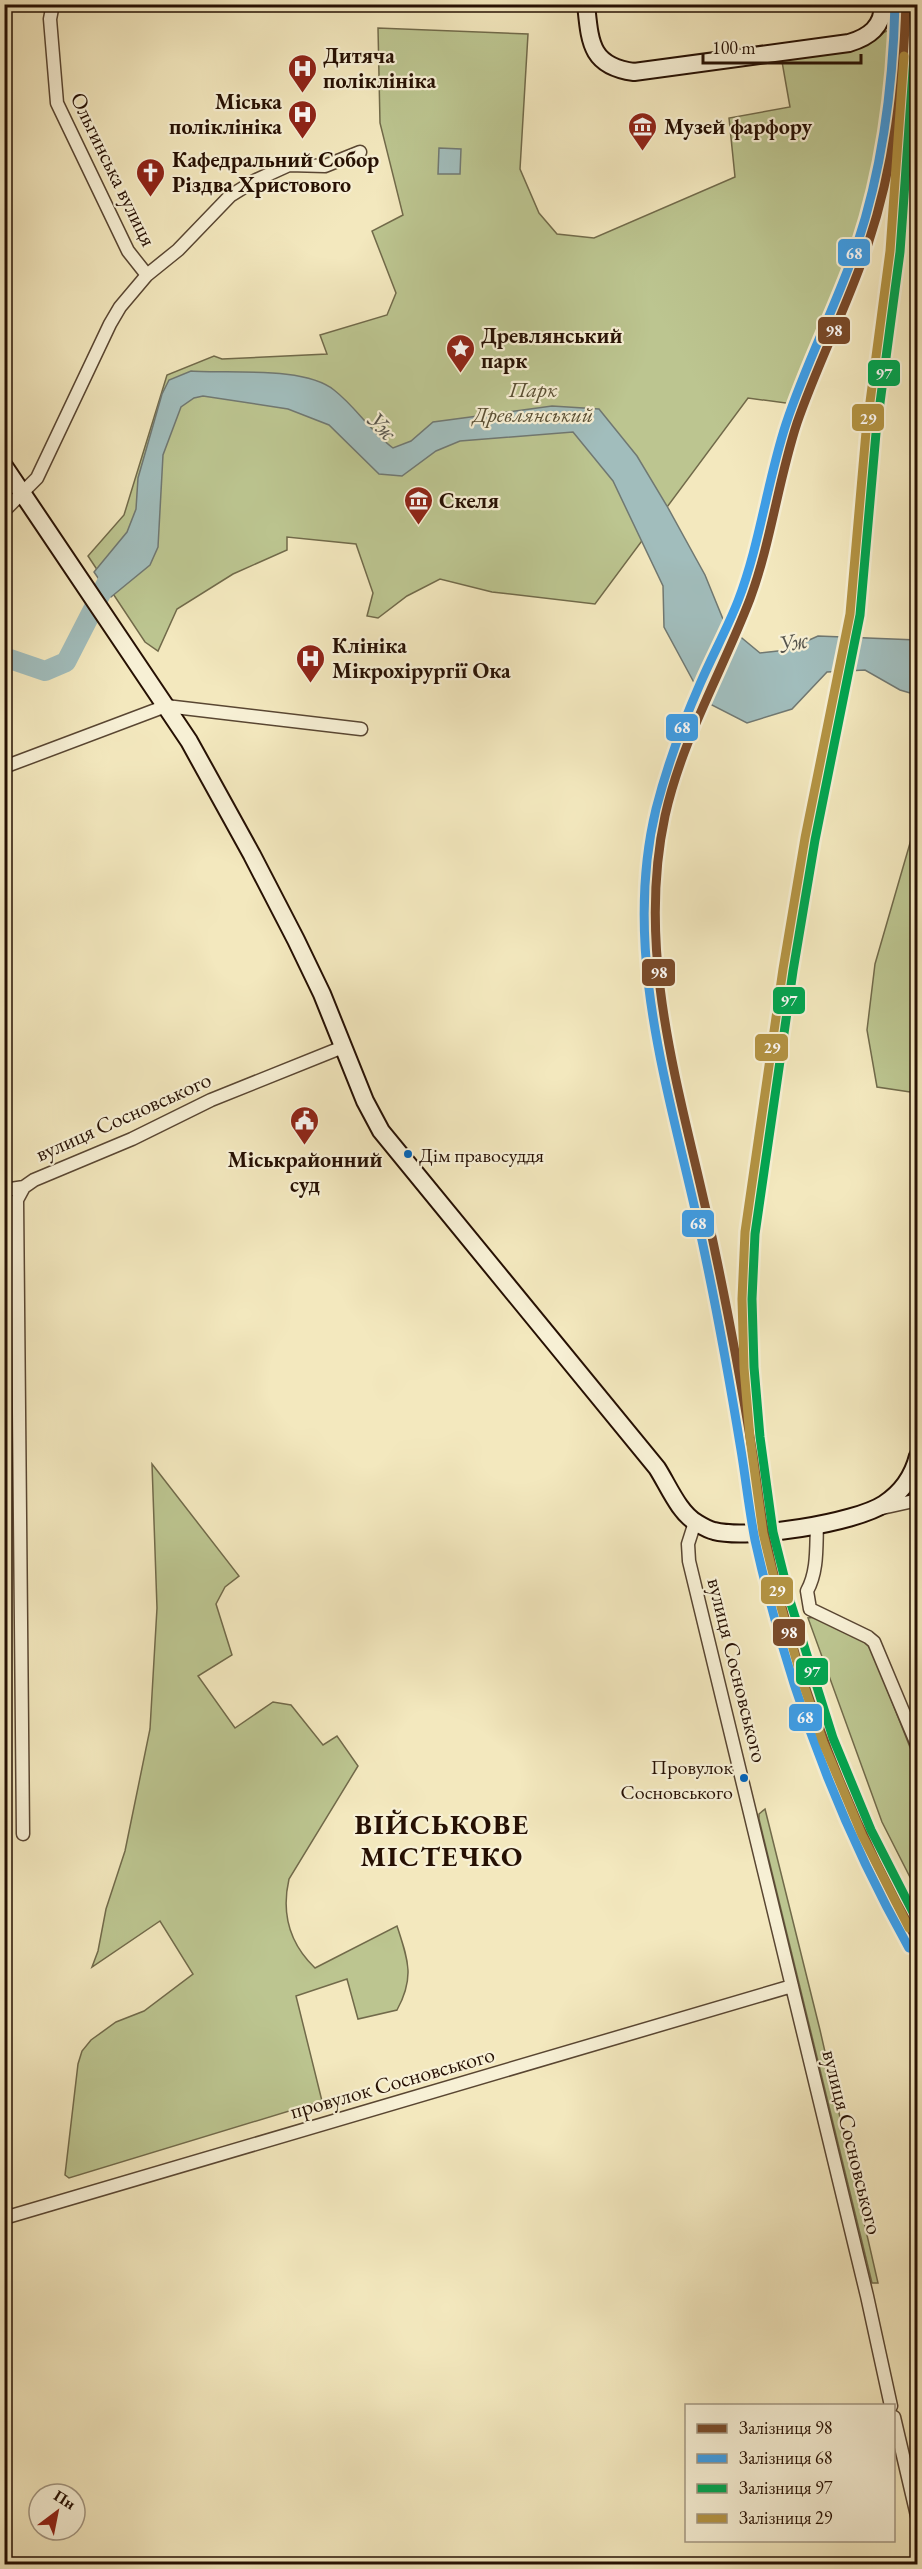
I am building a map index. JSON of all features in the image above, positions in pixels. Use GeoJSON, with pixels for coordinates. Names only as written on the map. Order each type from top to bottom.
{"type":"FeatureCollection","features":[{"type":"Feature","properties":{"kind":"street","name":"Ольгинська вулиця"},"geometry":{"type":"LineString","coordinates":[[53,4],[50,19],[57,103],[128,251],[147,275]]}},
{"type":"Feature","properties":{"kind":"street"},"geometry":{"type":"LineString","coordinates":[[586,4],[592,49],[609,66],[634,72],[849,43],[875,31],[880,21],[883,4]]}},
{"type":"Feature","properties":{"kind":"street","name":"Ольгинська вулиця"},"geometry":{"type":"LineString","coordinates":[[4,511],[36,478],[110,324],[147,275],[178,250],[230,196],[254,181],[289,165],[325,166],[360,152]]}},
{"type":"Feature","properties":{"kind":"street"},"geometry":{"type":"LineString","coordinates":[[4,466],[189,741],[252,855],[322,994],[365,1101],[381,1131],[657,1468],[682,1508],[695,1522],[714,1531],[773,1532],[842,1521],[918,1500]]}},
{"type":"Feature","properties":{"kind":"street"},"geometry":{"type":"LineString","coordinates":[[4,767],[166,706],[361,729]]}},
{"type":"Feature","properties":{"kind":"street","name":"вулиця Сосновського"},"geometry":{"type":"LineString","coordinates":[[22,1834],[17,1200],[24,1187],[41,1177],[132,1139],[211,1100],[343,1047]]}},
{"type":"Feature","properties":{"kind":"street"},"geometry":{"type":"LineString","coordinates":[[4,1190],[24,1187]]}},
{"type":"Feature","properties":{"kind":"street"},"geometry":{"type":"LineString","coordinates":[[918,1457],[916,1484],[918,1488]]}},
{"type":"Feature","properties":{"kind":"street"},"geometry":{"type":"LineString","coordinates":[[872,1511],[888,1501],[903,1487],[918,1457]]}},
{"type":"Feature","properties":{"kind":"street","name":"вулиця Сосновського"},"geometry":{"type":"LineString","coordinates":[[695,1522],[688,1544],[689,1561],[891,2404]]}},
{"type":"Feature","properties":{"kind":"street"},"geometry":{"type":"LineString","coordinates":[[817,1524],[815,1569],[807,1592],[810,1609],[874,1642],[918,1746]]}},
{"type":"Feature","properties":{"kind":"street","name":"провулок Сосновського"},"geometry":{"type":"LineString","coordinates":[[4,2218],[792,1986]]}},
{"type":"Feature","properties":{"kind":"street"},"geometry":{"type":"LineString","coordinates":[[895,2421],[918,2520]]}},
{"type":"Feature","properties":{"kind":"green space","name":"Парк Древлянський"},"geometry":{"type":"Polygon","coordinates":[[[899,25],[892,127],[868,234],[793,404],[748,398],[595,604],[492,592],[440,579],[407,596],[378,618],[367,616],[373,593],[356,544],[287,537],[287,550],[233,574],[177,609],[158,651],[145,642],[88,556],[124,515],[167,375],[214,356],[222,359],[327,354],[320,335],[387,315],[396,293],[372,231],[403,215],[380,123],[378,28],[528,34],[520,169],[539,213],[557,234],[594,238],[735,177],[729,118],[790,107],[781,56],[860,44],[899,25]]]}},
{"type":"Feature","properties":{"kind":"green space"},"geometry":{"type":"Polygon","coordinates":[[[917,819],[918,1093],[877,1087],[867,1030],[875,964],[917,819]]]}},
{"type":"Feature","properties":{"kind":"green space"},"geometry":{"type":"Polygon","coordinates":[[[152,1464],[239,1576],[225,1587],[216,1604],[232,1655],[198,1676],[235,1728],[273,1702],[291,1705],[323,1745],[337,1736],[358,1766],[289,1879],[286,1904],[293,1938],[315,1968],[397,1926],[407,1959],[408,1978],[397,2010],[358,2019],[347,1979],[296,1996],[322,2101],[69,2178],[65,2175],[78,2064],[82,2051],[91,2040],[116,2022],[144,2011],[193,1974],[160,1921],[92,1967],[98,1951],[106,1909],[125,1851],[150,1729],[157,1608],[152,1464]]]}},
{"type":"Feature","properties":{"kind":"green space"},"geometry":{"type":"Polygon","coordinates":[[[816,1617],[864,1640],[872,1651],[917,1765],[917,1891],[882,1822],[808,1618],[816,1617]]]}},
{"type":"Feature","properties":{"kind":"green space"},"geometry":{"type":"Polygon","coordinates":[[[765,1809],[820,2030],[878,2283],[872,2283],[759,1819],[759,1814],[765,1809]]]}},
{"type":"Feature","properties":{"kind":"water"},"geometry":{"type":"Polygon","coordinates":[[[439,148],[461,149],[460,174],[438,174],[439,148]]]}},
{"type":"Feature","properties":{"kind":"water","name":"Уж"},"geometry":{"type":"Polygon","coordinates":[[[191,371],[286,374],[321,382],[342,397],[393,448],[411,441],[433,422],[552,406],[599,409],[637,456],[667,506],[705,575],[725,624],[760,653],[787,650],[818,636],[917,640],[917,695],[900,690],[865,670],[827,672],[792,709],[747,723],[704,701],[664,627],[663,586],[613,481],[573,432],[460,441],[436,451],[402,476],[379,474],[329,425],[288,409],[203,396],[194,398],[181,407],[163,455],[158,547],[150,565],[111,597],[94,572],[127,532],[136,509],[138,478],[162,394],[169,380],[191,371]]]}},
{"type":"Feature","properties":{"kind":"waterway","name":"Уж"},"geometry":{"type":"LineString","coordinates":[[4,657],[45,671],[66,662],[107,582],[121,567]]}},
{"type":"Feature","properties":{"kind":"railway"},"geometry":{"type":"LineString","coordinates":[[914,57],[915,4]]}},
{"type":"Feature","properties":{"kind":"rail line","name":"68"},"geometry":{"type":"LineString","coordinates":[[895,4],[892,65],[885,126],[866,216],[849,268],[786,424],[746,579],[729,622],[693,699],[665,777],[656,809],[646,864],[644,920],[647,975],[655,1031],[704,1250],[737,1425],[755,1540],[768,1594],[799,1699],[837,1801],[883,1900],[909,1948]]}},
{"type":"Feature","properties":{"kind":"rail line","name":"98"},"geometry":{"type":"LineString","coordinates":[[906,4],[896,125],[877,215],[860,267],[797,423],[764,556],[750,599],[692,733],[672,788],[665,816],[657,872],[655,927],[659,982],[668,1038],[726,1306],[749,1430],[763,1525],[777,1588],[808,1693],[846,1795],[868,1845],[918,1942]]}},
{"type":"Feature","properties":{"kind":"rail line","name":"29"},"geometry":{"type":"LineString","coordinates":[[904,56],[890,251],[866,432],[850,614],[805,838],[783,969],[745,1232],[742,1299],[744,1368],[750,1438],[763,1533],[781,1607],[823,1742],[862,1835],[909,1928]]}},
{"type":"Feature","properties":{"kind":"rail line","name":"97"},"geometry":{"type":"LineString","coordinates":[[914,57],[900,252],[876,433],[860,615],[815,840],[793,971],[755,1234],[752,1299],[754,1367],[760,1437],[773,1532],[791,1604],[833,1738],[871,1830],[918,1922]]}},
{"type":"Feature","properties":{"kind":"place","name":"Дитяча поліклініка"},"geometry":{"type":"Point","coordinates":[302,94]}},
{"type":"Feature","properties":{"kind":"place","name":"Міська поліклініка"},"geometry":{"type":"Point","coordinates":[303,140]}},
{"type":"Feature","properties":{"kind":"place","name":"Музей фарфору"},"geometry":{"type":"Point","coordinates":[643,152]}},
{"type":"Feature","properties":{"kind":"place","name":"Кафедральний Собор Різдва Христового"},"geometry":{"type":"Point","coordinates":[151,198]}},
{"type":"Feature","properties":{"kind":"place","name":"Древлянський парк"},"geometry":{"type":"Point","coordinates":[460,374]}},
{"type":"Feature","properties":{"kind":"place","name":"Скеля"},"geometry":{"type":"Point","coordinates":[418,526]}},
{"type":"Feature","properties":{"kind":"place","name":"Клініка Мікрохірургії Ока"},"geometry":{"type":"Point","coordinates":[311,684]}},
{"type":"Feature","properties":{"kind":"place","name":"Міськрайонний суд"},"geometry":{"type":"Point","coordinates":[305,1146]}},
{"type":"Feature","properties":{"kind":"place","name":"Дім правосуддя"},"geometry":{"type":"Point","coordinates":[408,1154]}},
{"type":"Feature","properties":{"kind":"place","name":"Провулок Сосновського"},"geometry":{"type":"Point","coordinates":[744,1778]}},
{"type":"Feature","properties":{"kind":"district","name":"ВІЙСЬКОВЕ МІСТЕЧКО"},"geometry":{"type":"Point","coordinates":[442,1840]}}]}
